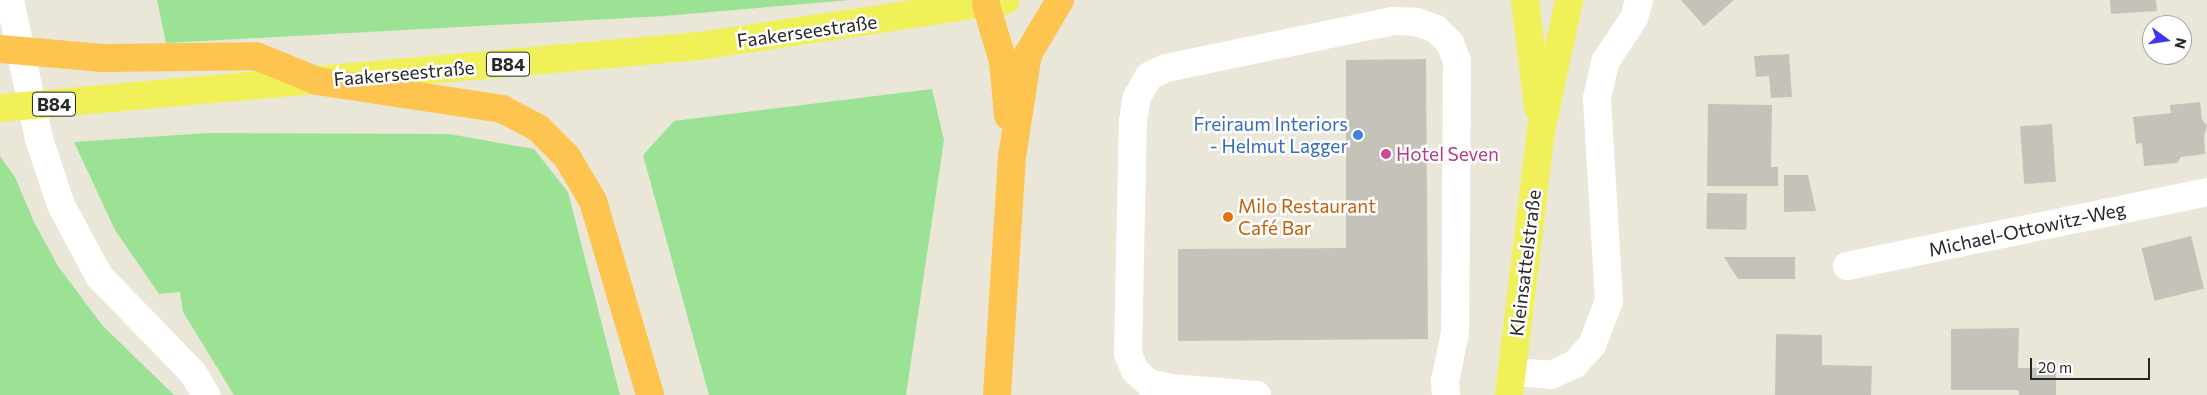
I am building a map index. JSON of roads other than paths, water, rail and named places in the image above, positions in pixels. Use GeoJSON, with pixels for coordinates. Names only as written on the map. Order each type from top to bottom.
{"type":"FeatureCollection","features":[{"type":"Feature","properties":{"kind":"highway"},"geometry":{"type":"LineString","coordinates":[[997,395],[1012,157],[1028,54],[1060,0]]}},
{"type":"Feature","properties":{"kind":"highway"},"geometry":{"type":"LineString","coordinates":[[996,2],[1012,157]]}},
{"type":"Feature","properties":{"kind":"highway"},"geometry":{"type":"LineString","coordinates":[[0,49],[103,58],[256,56],[317,81],[502,109],[538,128],[568,157],[593,201],[650,395]]}},
{"type":"Feature","properties":{"kind":"main road","name":"Kleinsattelstraße"},"geometry":{"type":"LineString","coordinates":[[1525,0],[1541,131]]}},
{"type":"Feature","properties":{"kind":"main road","name":"Kleinsattelstraße"},"geometry":{"type":"LineString","coordinates":[[1510,383],[1541,131],[1569,0]]}},
{"type":"Feature","properties":{"kind":"main road","name":"Faakerseestraße"},"geometry":{"type":"LineString","coordinates":[[0,108],[700,46],[996,2]]}},
{"type":"Feature","properties":{"kind":"street"},"geometry":{"type":"LineString","coordinates":[[10,0],[39,139],[61,205],[99,276],[193,373],[206,395]]}},
{"type":"Feature","properties":{"kind":"street"},"geometry":{"type":"LineString","coordinates":[[1510,383],[1551,375],[1575,364],[1592,345],[1609,301],[1597,98],[1605,62],[1634,18],[1639,0]]}},
{"type":"Feature","properties":{"kind":"street"},"geometry":{"type":"LineString","coordinates":[[1257,395],[1170,388],[1149,383],[1135,371],[1128,354],[1133,122],[1137,97],[1149,76],[1166,68],[1393,21],[1416,22],[1436,29],[1450,43],[1457,61],[1455,333],[1445,381],[1446,395]]}},
{"type":"Feature","properties":{"kind":"street","name":"Michael-Ottowitz-Weg"},"geometry":{"type":"LineString","coordinates":[[1847,266],[2207,192]]}},
{"type":"Feature","properties":{"kind":"place","name":"Freiraum Interiors - Helmut Lagger"},"geometry":{"type":"Point","coordinates":[1358,135]}},
{"type":"Feature","properties":{"kind":"place","name":"Hotel Seven"},"geometry":{"type":"Point","coordinates":[1386,154]}},
{"type":"Feature","properties":{"kind":"place","name":"Milo Restaurant Café Bar"},"geometry":{"type":"Point","coordinates":[1228,217]}}]}
